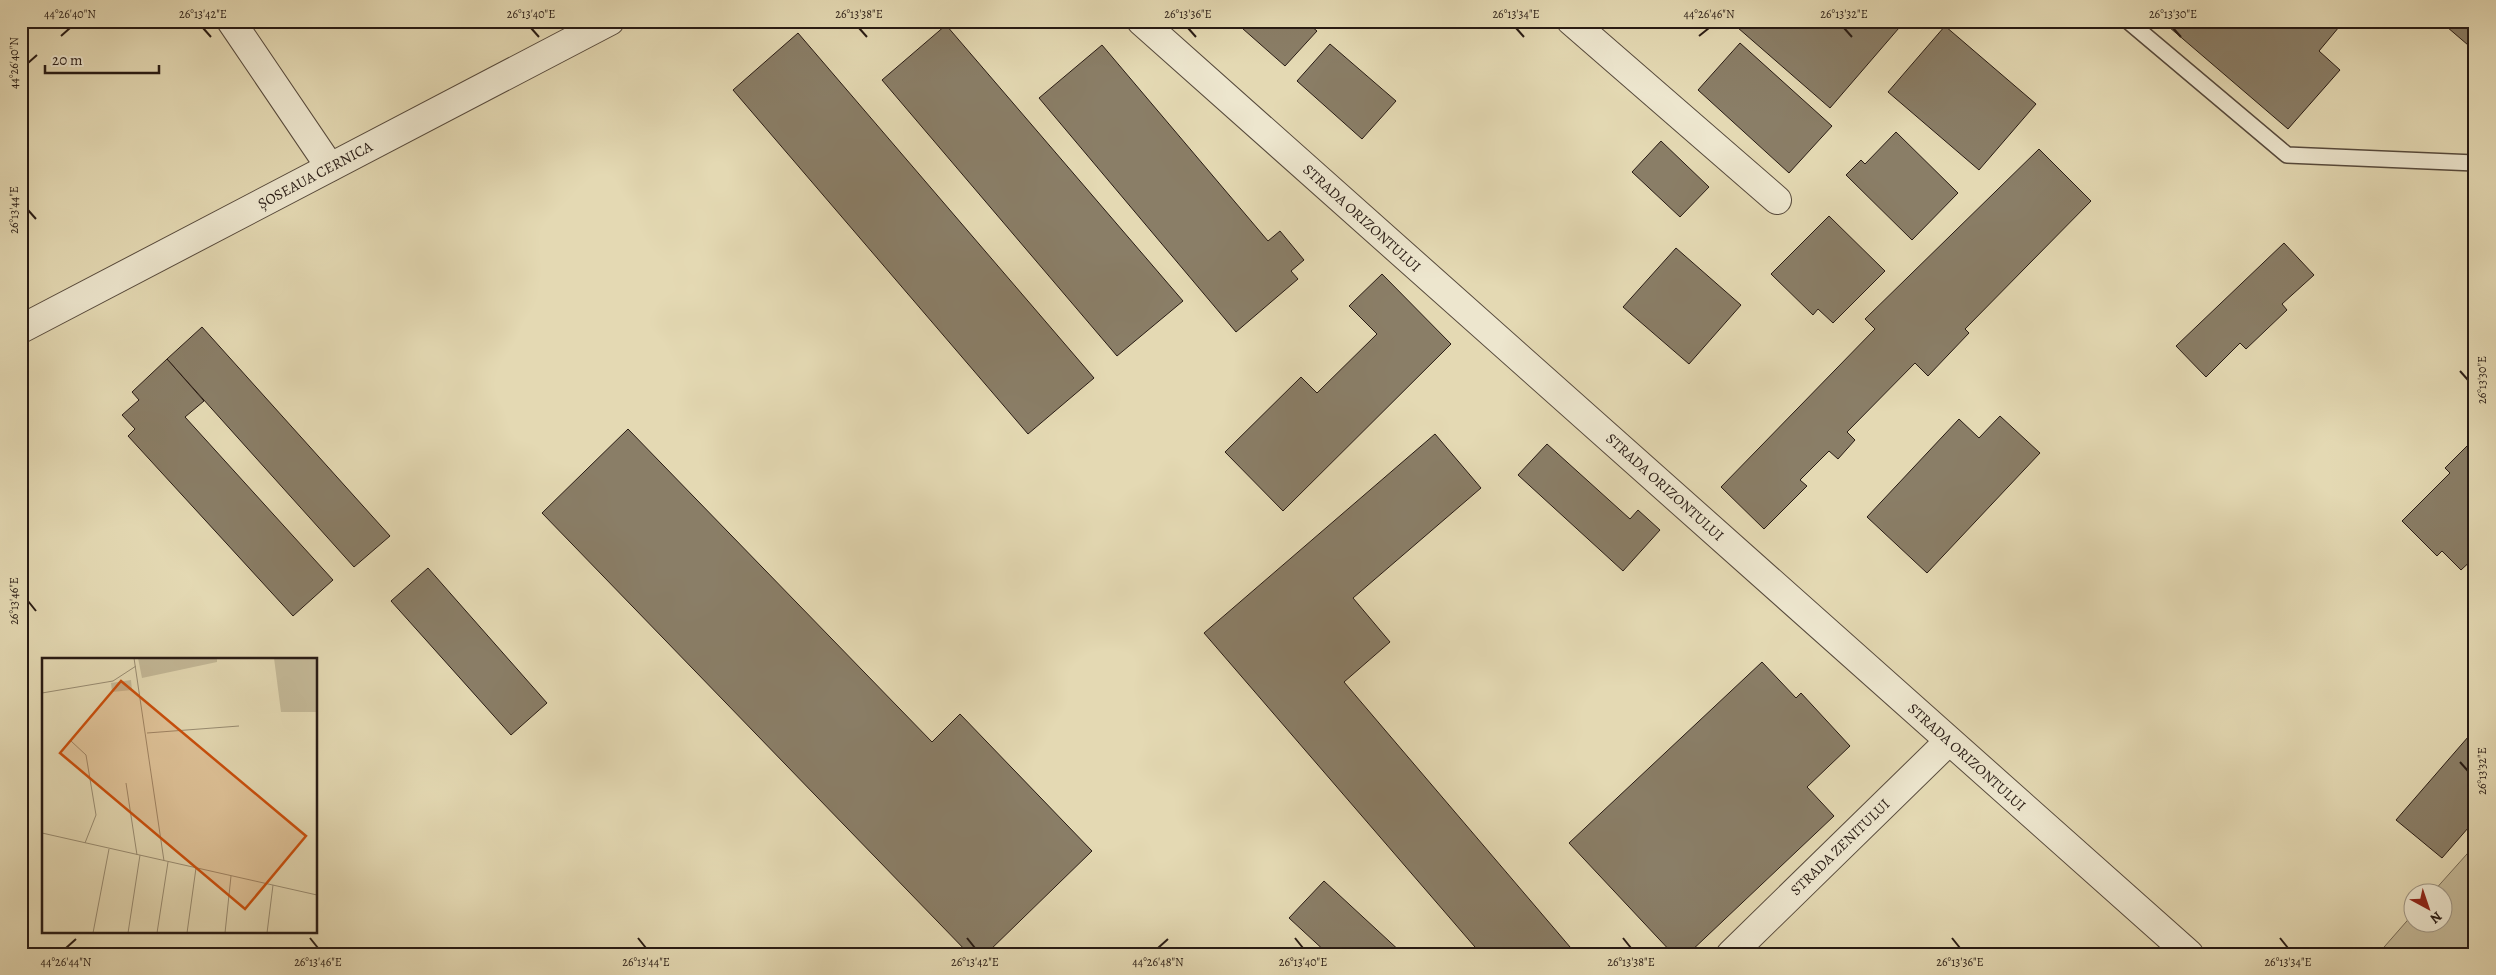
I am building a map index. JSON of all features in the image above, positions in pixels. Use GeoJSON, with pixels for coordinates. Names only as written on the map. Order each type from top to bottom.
{"type":"FeatureCollection","features":[{"type":"Feature","properties":{"kind":"street"},"geometry":{"type":"LineString","coordinates":[[231,21],[330,167]]}},
{"type":"Feature","properties":{"kind":"street","name":"ȘOSEAUA CERNICA"},"geometry":{"type":"LineString","coordinates":[[21,329],[610,21]]}},
{"type":"Feature","properties":{"kind":"street","name":"STRADA ORIZONTULUI"},"geometry":{"type":"LineString","coordinates":[[1140,21],[2189,954]]}},
{"type":"Feature","properties":{"kind":"street"},"geometry":{"type":"LineString","coordinates":[[1571,21],[1777,200]]}},
{"type":"Feature","properties":{"kind":"street","name":"STRADA ZENITULUI"},"geometry":{"type":"LineString","coordinates":[[1731,954],[1949,741]]}},
{"type":"Feature","properties":{"kind":"lane"},"geometry":{"type":"LineString","coordinates":[[2128,21],[2287,155],[2475,163]]}},
{"type":"Feature","properties":{"kind":"shaded area"},"geometry":{"type":"Polygon","coordinates":[[[2475,845],[2475,954],[2378,954],[2404,924],[2404,932],[2454,932],[2454,882],[2442,882],[2475,845]]]}},
{"type":"Feature","properties":{"kind":"building"},"geometry":{"type":"Polygon","coordinates":[[[1234,21],[1305,21],[1317,31],[1285,66],[1234,21]]]}},
{"type":"Feature","properties":{"kind":"building"},"geometry":{"type":"Polygon","coordinates":[[[1730,21],[1905,21],[1830,108],[1730,21]]]}},
{"type":"Feature","properties":{"kind":"building"},"geometry":{"type":"Polygon","coordinates":[[[2162,21],[2344,21],[2319,51],[2340,70],[2288,129],[2162,21]]]}},
{"type":"Feature","properties":{"kind":"building"},"geometry":{"type":"Polygon","coordinates":[[[2440,21],[2475,21],[2475,51],[2440,21]]]}},
{"type":"Feature","properties":{"kind":"building"},"geometry":{"type":"Polygon","coordinates":[[[946,25],[1183,301],[1117,356],[882,80],[946,25]]]}},
{"type":"Feature","properties":{"kind":"building"},"geometry":{"type":"Polygon","coordinates":[[[1945,26],[2036,104],[1979,170],[1888,92],[1945,26]]]}},
{"type":"Feature","properties":{"kind":"building"},"geometry":{"type":"Polygon","coordinates":[[[798,33],[1094,378],[1028,434],[733,90],[798,33]]]}},
{"type":"Feature","properties":{"kind":"building"},"geometry":{"type":"Polygon","coordinates":[[[1740,43],[1832,126],[1789,173],[1698,90],[1740,43]]]}},
{"type":"Feature","properties":{"kind":"building"},"geometry":{"type":"Polygon","coordinates":[[[1330,44],[1396,101],[1362,139],[1297,81],[1330,44]]]}},
{"type":"Feature","properties":{"kind":"building"},"geometry":{"type":"Polygon","coordinates":[[[1102,45],[1268,241],[1280,231],[1304,260],[1291,271],[1298,279],[1236,332],[1039,98],[1102,45]]]}},
{"type":"Feature","properties":{"kind":"building"},"geometry":{"type":"Polygon","coordinates":[[[1896,132],[1958,193],[1912,240],[1846,175],[1861,160],[1865,164],[1896,132]]]}},
{"type":"Feature","properties":{"kind":"building"},"geometry":{"type":"Polygon","coordinates":[[[1661,141],[1709,187],[1680,217],[1632,172],[1661,141]]]}},
{"type":"Feature","properties":{"kind":"building"},"geometry":{"type":"Polygon","coordinates":[[[2039,149],[2091,201],[1965,329],[1969,333],[1928,376],[1915,363],[1847,432],[1855,440],[1838,459],[1829,451],[1800,480],[1807,486],[1764,529],[1721,487],[1875,329],[1865,319],[2039,149]]]}},
{"type":"Feature","properties":{"kind":"building"},"geometry":{"type":"Polygon","coordinates":[[[1829,216],[1885,271],[1833,323],[1818,309],[1813,315],[1771,274],[1829,216]]]}},
{"type":"Feature","properties":{"kind":"building"},"geometry":{"type":"Polygon","coordinates":[[[2284,243],[2314,275],[2282,304],[2287,310],[2246,349],[2240,343],[2206,377],[2176,346],[2284,243]]]}},
{"type":"Feature","properties":{"kind":"building"},"geometry":{"type":"Polygon","coordinates":[[[1676,248],[1741,305],[1689,364],[1623,307],[1676,248]]]}},
{"type":"Feature","properties":{"kind":"building"},"geometry":{"type":"Polygon","coordinates":[[[1382,274],[1451,344],[1283,511],[1225,452],[1301,377],[1317,393],[1377,334],[1349,306],[1382,274]]]}},
{"type":"Feature","properties":{"kind":"building"},"geometry":{"type":"Polygon","coordinates":[[[202,327],[390,536],[354,567],[167,359],[202,327]]]}},
{"type":"Feature","properties":{"kind":"building"},"geometry":{"type":"Polygon","coordinates":[[[167,359],[204,401],[185,417],[333,580],[293,616],[128,436],[135,429],[122,415],[139,400],[132,392],[167,359]]]}},
{"type":"Feature","properties":{"kind":"building"},"geometry":{"type":"Polygon","coordinates":[[[2000,416],[2040,453],[1927,573],[1867,517],[1959,419],[1979,438],[2000,416]]]}},
{"type":"Feature","properties":{"kind":"building"},"geometry":{"type":"Polygon","coordinates":[[[628,429],[932,742],[960,714],[1092,851],[986,954],[969,954],[542,513],[628,429]]]}},
{"type":"Feature","properties":{"kind":"building"},"geometry":{"type":"Polygon","coordinates":[[[1435,434],[1481,488],[1353,598],[1390,642],[1344,682],[1576,954],[1481,954],[1204,633],[1435,434]]]}},
{"type":"Feature","properties":{"kind":"building"},"geometry":{"type":"Polygon","coordinates":[[[2475,438],[2475,557],[2461,570],[2442,551],[2437,556],[2402,521],[2450,473],[2445,468],[2475,438]]]}},
{"type":"Feature","properties":{"kind":"building"},"geometry":{"type":"Polygon","coordinates":[[[1547,444],[1630,519],[1638,510],[1660,530],[1623,571],[1518,475],[1547,444]]]}},
{"type":"Feature","properties":{"kind":"building"},"geometry":{"type":"Polygon","coordinates":[[[428,568],[547,703],[511,735],[391,601],[428,568]]]}},
{"type":"Feature","properties":{"kind":"building"},"geometry":{"type":"Polygon","coordinates":[[[1762,662],[1796,698],[1801,693],[1850,746],[1807,787],[1834,816],[1688,954],[1673,954],[1569,843],[1762,662]]]}},
{"type":"Feature","properties":{"kind":"building"},"geometry":{"type":"Polygon","coordinates":[[[2475,729],[2475,820],[2442,858],[2396,820],[2475,729]]]}},
{"type":"Feature","properties":{"kind":"building"},"geometry":{"type":"Polygon","coordinates":[[[1324,881],[1403,954],[1328,954],[1289,918],[1324,881]]]}}]}
